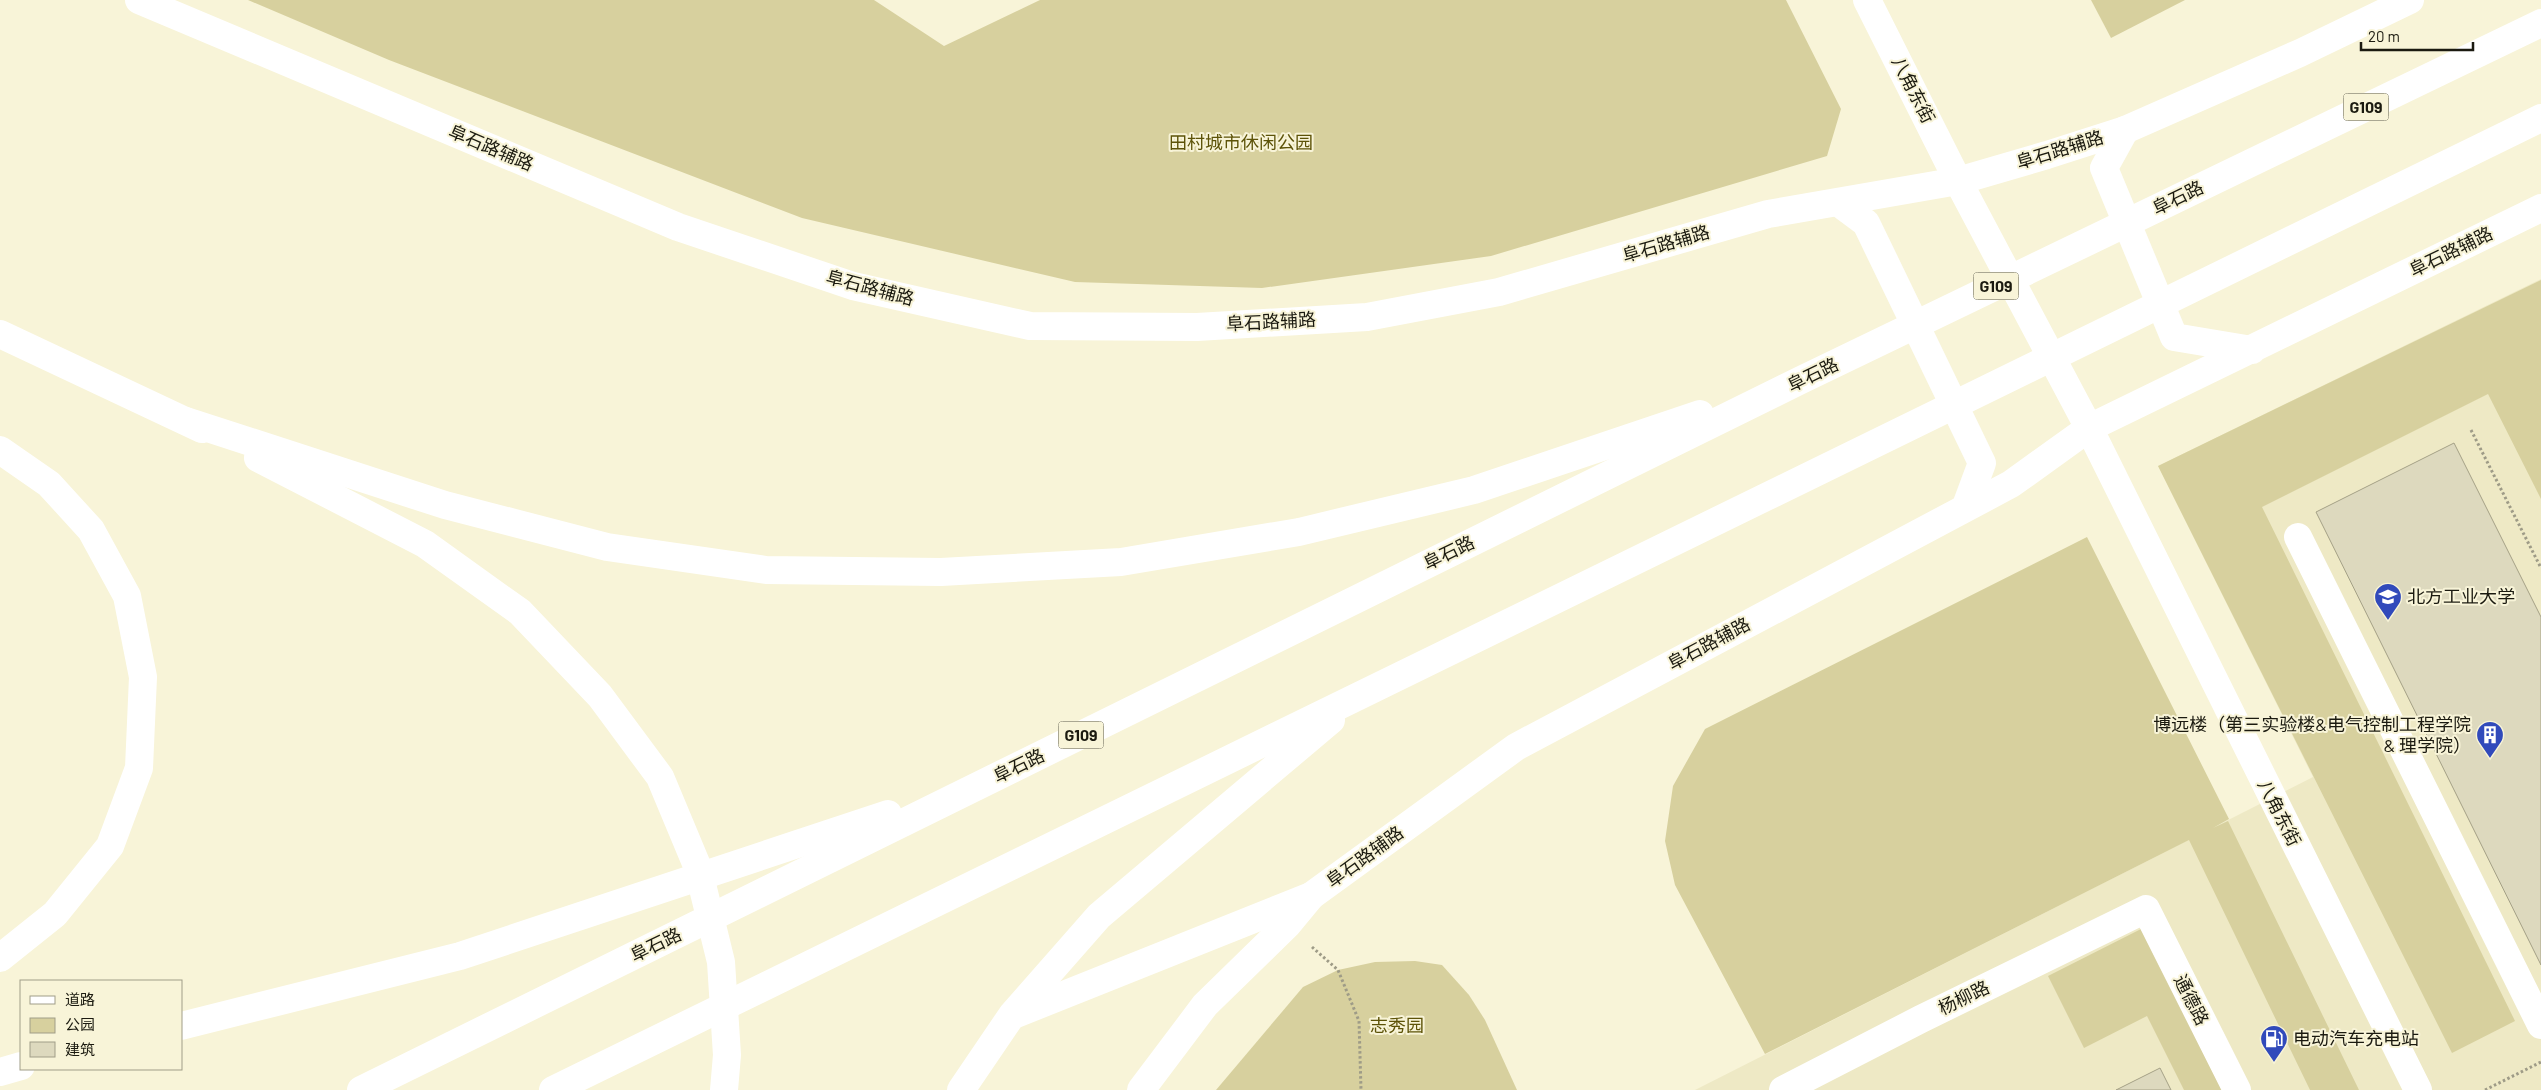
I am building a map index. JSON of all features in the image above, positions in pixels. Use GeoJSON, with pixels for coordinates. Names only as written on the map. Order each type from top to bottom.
{"type":"FeatureCollection","features":[{"type":"Feature","properties":{"kind":"main road","name":"阜石路辅路"},"geometry":{"type":"LineString","coordinates":[[139,0],[678,227],[853,286],[1030,326],[1197,327],[1367,317],[1499,292],[1768,214],[1958,181],[2048,155],[2124,130],[2300,53],[2410,0]]}},
{"type":"Feature","properties":{"kind":"main road","name":"八角东街"},"geometry":{"type":"LineString","coordinates":[[1867,0],[1958,181],[2089,428],[2418,1090]]}},
{"type":"Feature","properties":{"kind":"main road","name":"阜石路"},"geometry":{"type":"LineString","coordinates":[[361,1090],[1801,380],[2541,22]]}},
{"type":"Feature","properties":{"kind":"main road"},"geometry":{"type":"LineString","coordinates":[[553,1090],[2541,118]]}},
{"type":"Feature","properties":{"kind":"main road"},"geometry":{"type":"LineString","coordinates":[[2124,130],[2104,168],[2174,337],[2252,350]]}},
{"type":"Feature","properties":{"kind":"main road"},"geometry":{"type":"LineString","coordinates":[[1839,203],[1866,223],[1982,463],[1966,506]]}},
{"type":"Feature","properties":{"kind":"main road","name":"阜石路辅路"},"geometry":{"type":"LineString","coordinates":[[1141,1090],[1205,1005],[1287,925],[1311,896],[1516,747],[1966,506],[2011,484],[2089,428],[2541,208]]}},
{"type":"Feature","properties":{"kind":"main road"},"geometry":{"type":"LineString","coordinates":[[0,334],[186,421],[425,544],[520,612],[600,696],[660,777],[698,868],[721,962],[727,1055],[724,1090]]}},
{"type":"Feature","properties":{"kind":"main road"},"geometry":{"type":"LineString","coordinates":[[186,421],[445,505],[607,547],[766,570],[941,572],[1121,562],[1299,532],[1474,490],[1801,380]]}},
{"type":"Feature","properties":{"kind":"main road"},"geometry":{"type":"LineString","coordinates":[[0,450],[49,484],[91,530],[127,596],[143,677],[139,768],[110,846],[55,914],[0,958]]}},
{"type":"Feature","properties":{"kind":"main road"},"geometry":{"type":"LineString","coordinates":[[2298,537],[2541,1025]]}},
{"type":"Feature","properties":{"kind":"main road"},"geometry":{"type":"LineString","coordinates":[[961,1090],[1012,1015],[1099,916],[1364,692]]}},
{"type":"Feature","properties":{"kind":"main road"},"geometry":{"type":"LineString","coordinates":[[182,1026],[460,956],[982,784]]}},
{"type":"Feature","properties":{"kind":"main road"},"geometry":{"type":"LineString","coordinates":[[1012,1015],[1311,896]]}},
{"type":"Feature","properties":{"kind":"main road","name":"杨柳路"},"geometry":{"type":"LineString","coordinates":[[1783,1090],[1921,1019],[2146,909]]}},
{"type":"Feature","properties":{"kind":"main road","name":"通德路"},"geometry":{"type":"LineString","coordinates":[[2146,909],[2236,1090]]}},
{"type":"Feature","properties":{"kind":"main road"},"geometry":{"type":"LineString","coordinates":[[0,1072],[20,1066]]}},
{"type":"Feature","properties":{"kind":"path"},"geometry":{"type":"LineString","coordinates":[[2471,430],[2541,568]]}},
{"type":"Feature","properties":{"kind":"path"},"geometry":{"type":"LineString","coordinates":[[1287,925],[1338,970],[1359,1021],[1361,1090]]}},
{"type":"Feature","properties":{"kind":"path"},"geometry":{"type":"LineString","coordinates":[[2485,1090],[2541,1062]]}},
{"type":"Feature","properties":{"kind":"shaded area","name":"北方工业大学"},"geometry":{"type":"Polygon","coordinates":[[[2541,279],[2541,1090],[1695,1090],[2313,777],[2158,466],[2541,279]]]}},
{"type":"Feature","properties":{"kind":"green space","name":"田村城市休闲公园"},"geometry":{"type":"Polygon","coordinates":[[[248,0],[874,0],[944,46],[1040,0],[1786,0],[1841,109],[1827,156],[1491,256],[1262,288],[1075,282],[802,218],[389,60],[248,0]]]}},
{"type":"Feature","properties":{"kind":"green space"},"geometry":{"type":"Polygon","coordinates":[[[2091,0],[2185,0],[2111,38],[2091,0]]]}},
{"type":"Feature","properties":{"kind":"green space"},"geometry":{"type":"Polygon","coordinates":[[[2541,280],[2541,499],[2488,394],[2262,507],[2515,1021],[2452,1053],[2158,466],[2541,280]]]}},
{"type":"Feature","properties":{"kind":"green space"},"geometry":{"type":"Polygon","coordinates":[[[2087,537],[2229,819],[2213,828],[2228,821],[2359,1090],[2310,1090],[2189,840],[1765,1054],[1675,885],[1665,841],[1673,786],[1705,729],[2087,537]]]}},
{"type":"Feature","properties":{"kind":"green space"},"geometry":{"type":"Polygon","coordinates":[[[2141,929],[2222,1090],[2184,1090],[2147,1016],[2084,1048],[2048,976],[2141,929]]]}},
{"type":"Feature","properties":{"kind":"green space","name":"志秀园"},"geometry":{"type":"Polygon","coordinates":[[[1415,961],[1442,965],[1469,995],[1485,1020],[1517,1090],[1216,1090],[1303,987],[1338,970],[1375,962],[1415,961]]]}},
{"type":"Feature","properties":{"kind":"building","name":"博远楼（第三实验楼&电气控制工程学院 & 理学院）"},"geometry":{"type":"Polygon","coordinates":[[[2454,443],[2541,617],[2541,965],[2316,512],[2454,443]]]}},
{"type":"Feature","properties":{"kind":"building"},"geometry":{"type":"Polygon","coordinates":[[[2160,1068],[2171,1090],[2116,1090],[2160,1068]]]}},
{"type":"Feature","properties":{"kind":"place","name":"北方工业大学"},"geometry":{"type":"Point","coordinates":[2388,621]}},
{"type":"Feature","properties":{"kind":"place","name":"博远楼（第三实验楼&电气控制工程学院 & 理学院）"},"geometry":{"type":"Point","coordinates":[2490,759]}},
{"type":"Feature","properties":{"kind":"place","name":"电动汽车充电站"},"geometry":{"type":"Point","coordinates":[2274,1063]}}]}
